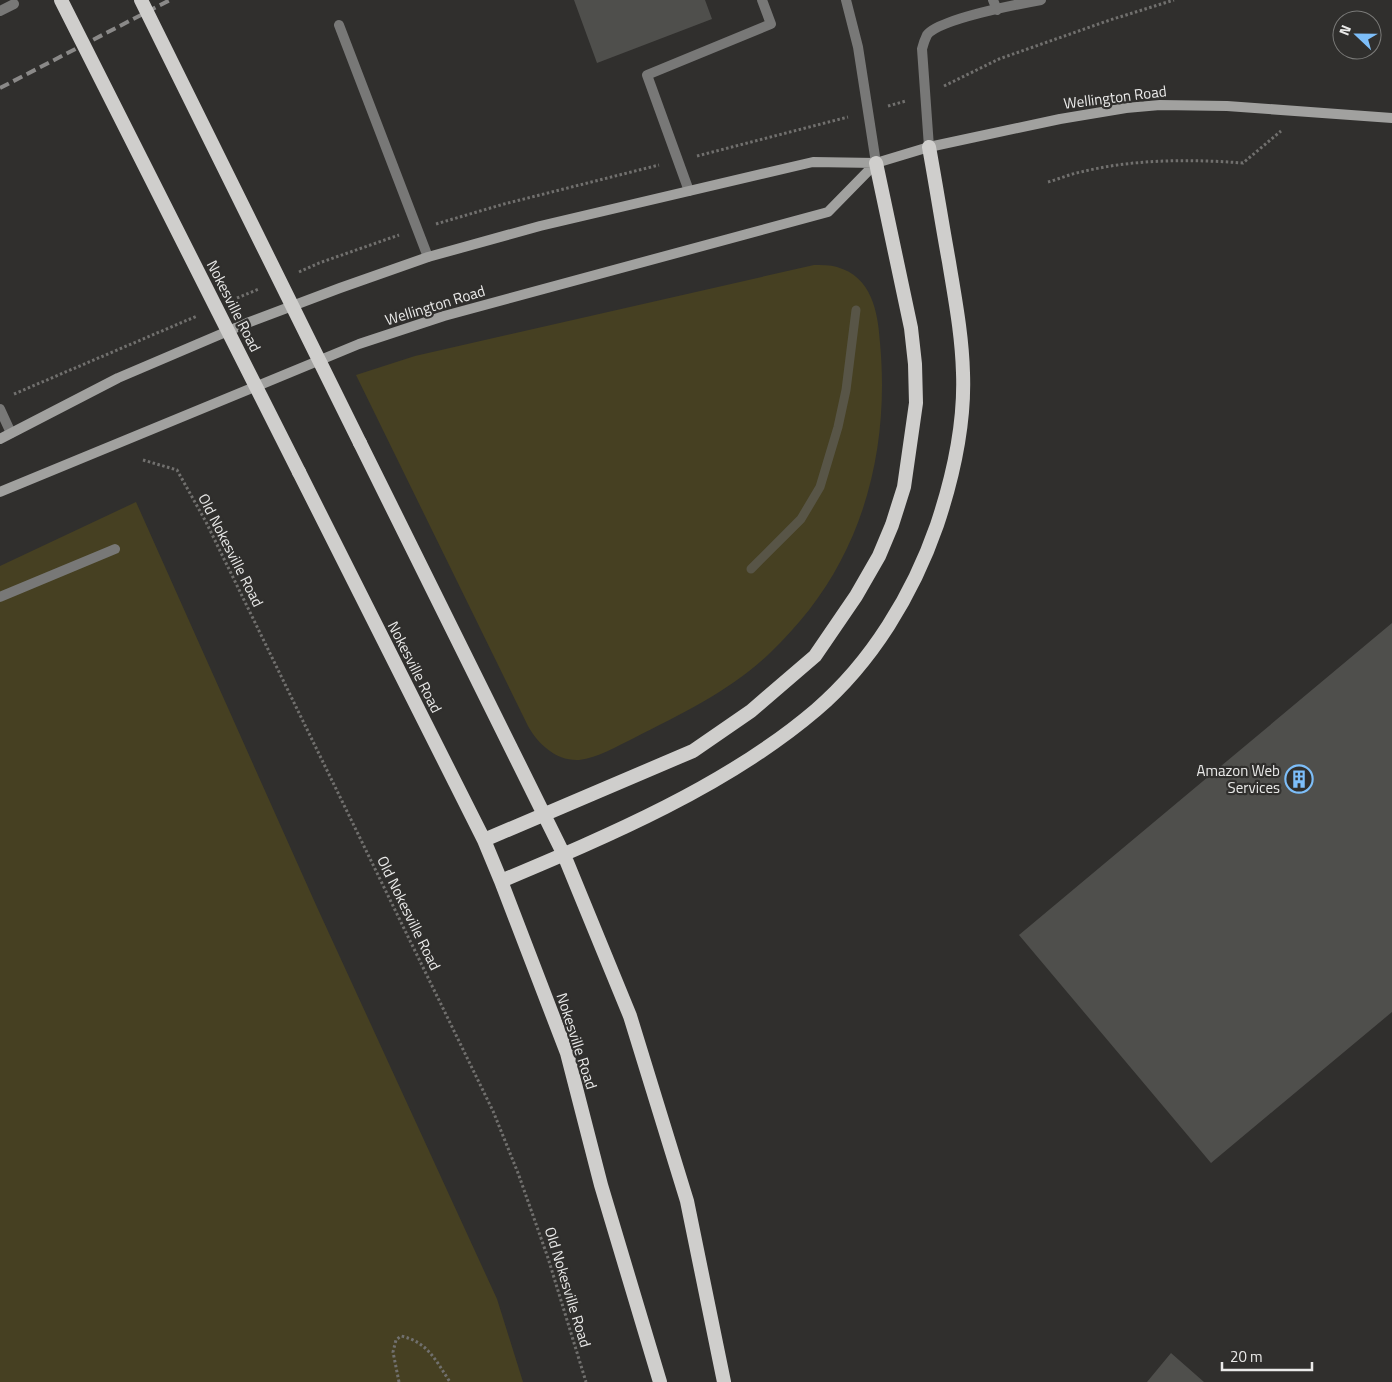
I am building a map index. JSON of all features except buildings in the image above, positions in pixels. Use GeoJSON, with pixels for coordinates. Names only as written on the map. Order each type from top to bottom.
{"type":"FeatureCollection","features":[{"type":"Feature","properties":{"kind":"highway","name":"Nokesville Road"},"geometry":{"type":"LineString","coordinates":[[61,0],[484,840],[567,1053],[601,1185],[660,1382]]}},
{"type":"Feature","properties":{"kind":"highway"},"geometry":{"type":"LineString","coordinates":[[141,0],[564,855],[630,1016],[687,1201],[724,1382]]}},
{"type":"Feature","properties":{"kind":"highway"},"geometry":{"type":"LineString","coordinates":[[501,881],[614,833],[751,758],[817,709],[843,683],[876,644],[898,612],[931,541],[944,505],[962,421],[964,373],[959,320],[930,147]]}},
{"type":"Feature","properties":{"kind":"highway"},"geometry":{"type":"LineString","coordinates":[[484,840],[693,751],[751,711],[815,656],[856,596],[879,556],[892,525],[904,487],[916,403],[915,364],[911,328],[876,163]]}},
{"type":"Feature","properties":{"kind":"main road","name":"Wellington Road"},"geometry":{"type":"LineString","coordinates":[[0,439],[118,378],[247,323],[428,257],[540,226],[812,162],[876,163],[930,147],[1060,119],[1160,104],[1217,105],[1392,118]]}},
{"type":"Feature","properties":{"kind":"main road","name":"Wellington Road"},"geometry":{"type":"LineString","coordinates":[[0,492],[359,344],[444,316],[828,212],[876,163]]}},
{"type":"Feature","properties":{"kind":"lane"},"geometry":{"type":"LineString","coordinates":[[689,191],[647,75],[771,24],[762,0]]}},
{"type":"Feature","properties":{"kind":"lane"},"geometry":{"type":"LineString","coordinates":[[846,0],[858,47],[876,163]]}},
{"type":"Feature","properties":{"kind":"lane"},"geometry":{"type":"LineString","coordinates":[[993,0],[997,10]]}},
{"type":"Feature","properties":{"kind":"lane"},"geometry":{"type":"LineString","coordinates":[[930,147],[922,49],[928,34],[942,25],[1041,0]]}},
{"type":"Feature","properties":{"kind":"lane"},"geometry":{"type":"LineString","coordinates":[[0,11],[14,4]]}},
{"type":"Feature","properties":{"kind":"lane"},"geometry":{"type":"LineString","coordinates":[[339,25],[428,257]]}},
{"type":"Feature","properties":{"kind":"lane"},"geometry":{"type":"LineString","coordinates":[[0,410],[11,433]]}},
{"type":"Feature","properties":{"kind":"lane"},"geometry":{"type":"LineString","coordinates":[[0,597],[115,549]]}},
{"type":"Feature","properties":{"kind":"path"},"geometry":{"type":"LineString","coordinates":[[925,95],[999,59],[1174,0]]}},
{"type":"Feature","properties":{"kind":"path"},"geometry":{"type":"LineString","coordinates":[[1048,182],[1080,172],[1124,164],[1242,162],[1306,111]]}},
{"type":"Feature","properties":{"kind":"path","name":"Old Nokesville Road"},"geometry":{"type":"LineString","coordinates":[[143,460],[177,470],[206,522],[493,1111],[518,1173],[548,1258],[586,1382]]}},
{"type":"Feature","properties":{"kind":"path"},"geometry":{"type":"LineString","coordinates":[[399,1382],[393,1352],[396,1340],[401,1336],[417,1342],[426,1348],[450,1382]]}},
{"type":"Feature","properties":{"kind":"shaded area"},"geometry":{"type":"Polygon","coordinates":[[[814,265],[837,267],[849,272],[858,279],[871,297],[879,331],[882,399],[876,456],[862,510],[840,562],[818,598],[791,632],[756,666],[740,678],[706,700],[671,719],[600,754],[586,759],[571,760],[555,754],[542,745],[528,726],[356,375],[415,356],[814,265]]]}},
{"type":"Feature","properties":{"kind":"shaded area"},"geometry":{"type":"Polygon","coordinates":[[[136,502],[316,905],[497,1299],[523,1382],[0,1382],[0,566],[136,502]]]}},
{"type":"Feature","properties":{"kind":"waterway"},"geometry":{"type":"LineString","coordinates":[[751,569],[801,519],[820,487],[838,427],[846,390],[856,310]]}},
{"type":"Feature","properties":{"kind":"railway"},"geometry":{"type":"LineString","coordinates":[[0,88],[170,0]]}},
{"type":"Feature","properties":{"kind":"place","name":"Amazon Web Services"},"geometry":{"type":"Point","coordinates":[1299,779]}}]}
